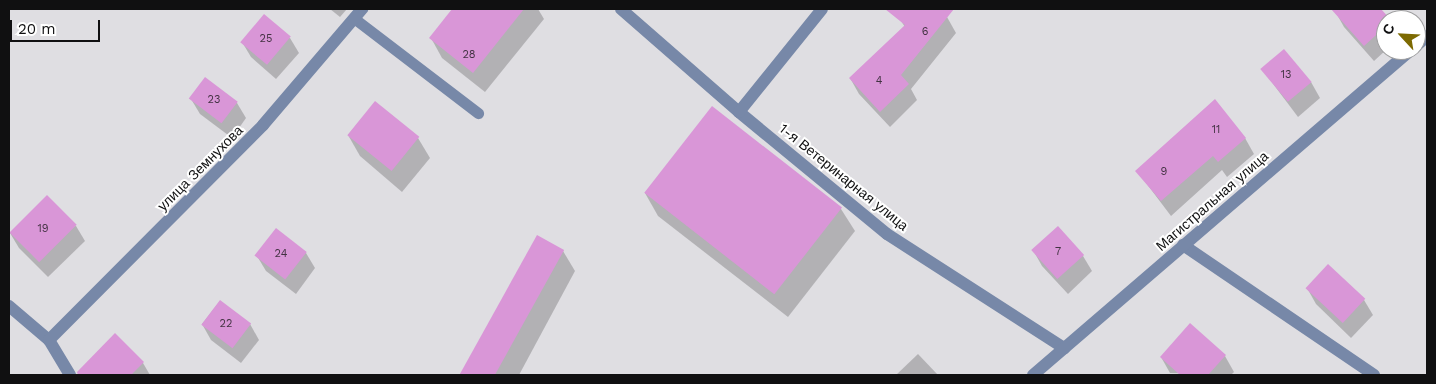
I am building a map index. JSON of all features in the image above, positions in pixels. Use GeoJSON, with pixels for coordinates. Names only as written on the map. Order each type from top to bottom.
{"type":"FeatureCollection","features":[{"type":"Feature","properties":{"kind":"street","name":"1-я Ветеринарная улица"},"geometry":{"type":"LineString","coordinates":[[621,9],[739,112],[887,234],[1064,348]]}},
{"type":"Feature","properties":{"kind":"street"},"geometry":{"type":"LineString","coordinates":[[739,112],[822,9]]}},
{"type":"Feature","properties":{"kind":"street","name":"улица Земнухова"},"geometry":{"type":"LineString","coordinates":[[49,340],[264,125],[359,14]]}},
{"type":"Feature","properties":{"kind":"street","name":"Магистральная улица"},"geometry":{"type":"LineString","coordinates":[[1033,375],[1399,60]]}},
{"type":"Feature","properties":{"kind":"street"},"geometry":{"type":"LineString","coordinates":[[1184,245],[1374,375]]}},
{"type":"Feature","properties":{"kind":"street"},"geometry":{"type":"LineString","coordinates":[[9,306],[49,340],[70,375]]}},
{"type":"Feature","properties":{"kind":"lane"},"geometry":{"type":"LineString","coordinates":[[359,14],[478,113]]}},
{"type":"Feature","properties":{"kind":"building"},"geometry":{"type":"Polygon","coordinates":[[[452,9],[524,9],[473,73],[429,38],[452,9]]]}},
{"type":"Feature","properties":{"kind":"building"},"geometry":{"type":"Polygon","coordinates":[[[885,9],[954,9],[901,75],[909,84],[880,112],[849,78],[905,25],[885,9]]]}},
{"type":"Feature","properties":{"kind":"building"},"geometry":{"type":"Polygon","coordinates":[[[1331,9],[1382,10],[1376,10],[1376,35],[1364,46],[1331,9]]]}},
{"type":"Feature","properties":{"kind":"building"},"geometry":{"type":"Polygon","coordinates":[[[264,14],[291,36],[267,65],[240,42],[264,14]]]}},
{"type":"Feature","properties":{"kind":"building"},"geometry":{"type":"Polygon","coordinates":[[[1284,49],[1312,82],[1288,102],[1260,69],[1284,49]]]}},
{"type":"Feature","properties":{"kind":"building"},"geometry":{"type":"Polygon","coordinates":[[[205,77],[238,102],[221,123],[189,99],[205,77]]]}},
{"type":"Feature","properties":{"kind":"building"},"geometry":{"type":"Polygon","coordinates":[[[1215,99],[1246,138],[1218,162],[1213,156],[1161,201],[1135,171],[1215,99]]]}},
{"type":"Feature","properties":{"kind":"building"},"geometry":{"type":"Polygon","coordinates":[[[375,101],[419,137],[392,171],[347,135],[375,101]]]}},
{"type":"Feature","properties":{"kind":"building"},"geometry":{"type":"Polygon","coordinates":[[[712,106],[842,208],[774,294],[644,193],[712,106]]]}},
{"type":"Feature","properties":{"kind":"building"},"geometry":{"type":"Polygon","coordinates":[[[47,195],[77,225],[39,262],[10,232],[47,195]]]}},
{"type":"Feature","properties":{"kind":"building"},"geometry":{"type":"Polygon","coordinates":[[[1058,226],[1084,255],[1057,279],[1031,250],[1058,226]]]}},
{"type":"Feature","properties":{"kind":"building"},"geometry":{"type":"Polygon","coordinates":[[[276,228],[307,252],[285,280],[254,256],[276,228]]]}},
{"type":"Feature","properties":{"kind":"building"},"geometry":{"type":"Polygon","coordinates":[[[537,235],[564,250],[495,375],[460,374],[537,235]]]}},
{"type":"Feature","properties":{"kind":"building"},"geometry":{"type":"Polygon","coordinates":[[[1328,264],[1365,299],[1343,323],[1305,288],[1328,264]]]}},
{"type":"Feature","properties":{"kind":"building"},"geometry":{"type":"Polygon","coordinates":[[[220,300],[251,323],[232,348],[201,325],[220,300]]]}},
{"type":"Feature","properties":{"kind":"building"},"geometry":{"type":"Polygon","coordinates":[[[1190,323],[1226,355],[1208,375],[1180,375],[1160,357],[1190,323]]]}},
{"type":"Feature","properties":{"kind":"building"},"geometry":{"type":"Polygon","coordinates":[[[115,333],[144,362],[131,375],[78,375],[77,372],[115,333]]]}}]}
